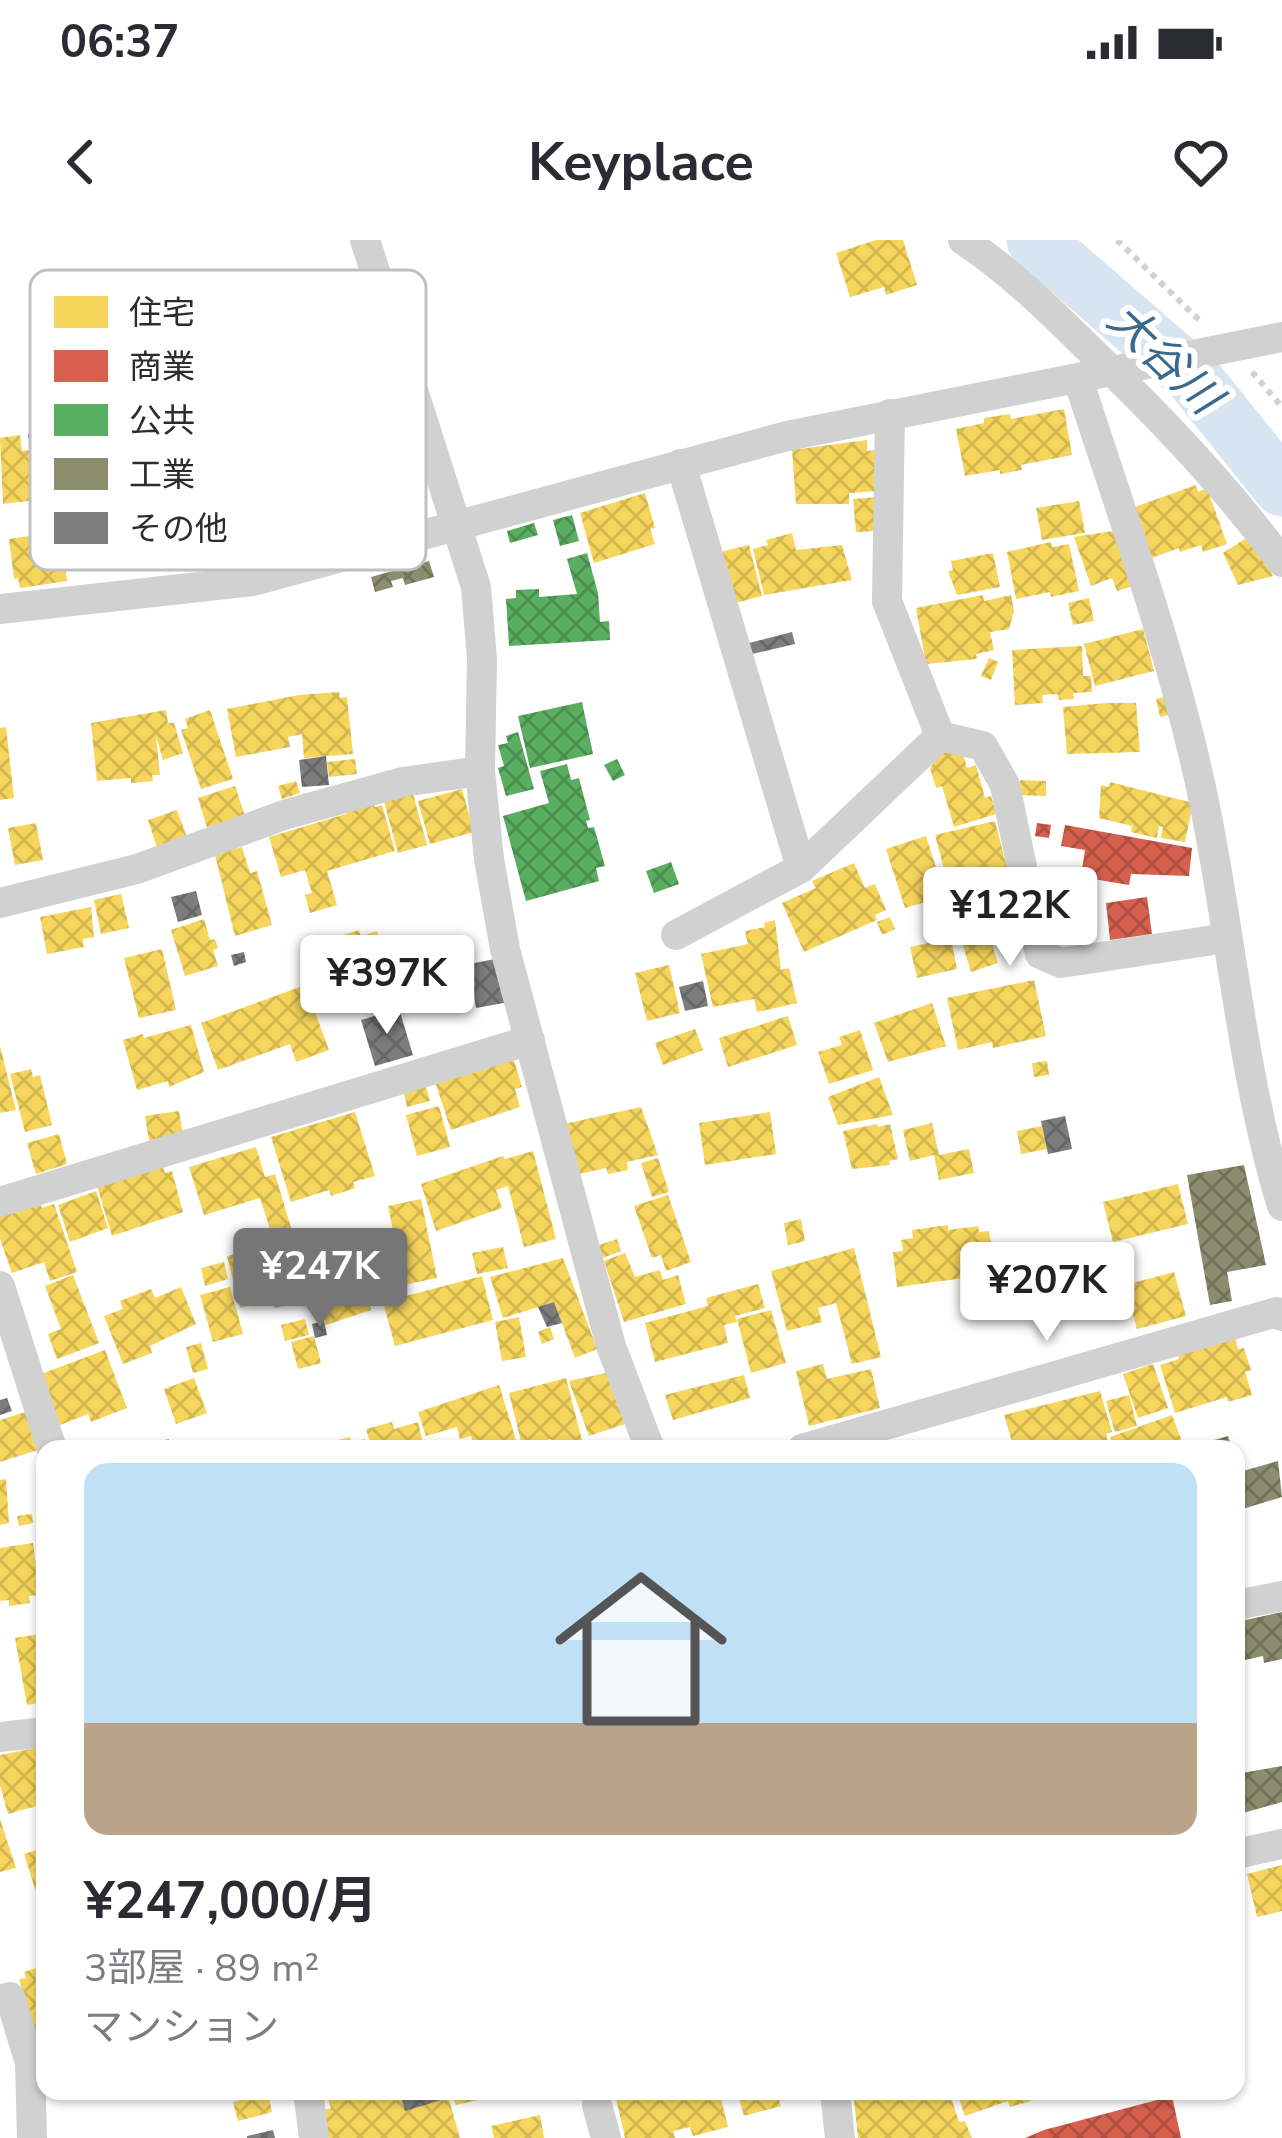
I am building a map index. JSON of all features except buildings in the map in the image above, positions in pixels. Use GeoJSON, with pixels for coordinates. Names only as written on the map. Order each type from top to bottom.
{"type":"FeatureCollection","features":[{"type":"Feature","properties":{"kind":"street"},"geometry":{"type":"LineString","coordinates":[[364,240],[374,270]]}},
{"type":"Feature","properties":{"kind":"street"},"geometry":{"type":"LineString","coordinates":[[963,240],[1008,270],[1119,371],[1227,488],[1282,562]]}},
{"type":"Feature","properties":{"kind":"street"},"geometry":{"type":"LineString","coordinates":[[426,533],[890,414],[1282,337]]}},
{"type":"Feature","properties":{"kind":"street"},"geometry":{"type":"LineString","coordinates":[[1078,379],[1153,610],[1202,790],[1263,1142],[1282,1206]]}},
{"type":"Feature","properties":{"kind":"street"},"geometry":{"type":"LineString","coordinates":[[890,414],[887,601],[940,736]]}},
{"type":"Feature","properties":{"kind":"street"},"geometry":{"type":"LineString","coordinates":[[426,425],[476,586],[482,659],[480,771],[505,949],[611,1346],[647,1440]]}},
{"type":"Feature","properties":{"kind":"street"},"geometry":{"type":"LineString","coordinates":[[681,464],[801,868]]}},
{"type":"Feature","properties":{"kind":"street"},"geometry":{"type":"LineString","coordinates":[[0,609],[253,581],[293,570]]}},
{"type":"Feature","properties":{"kind":"street"},"geometry":{"type":"LineString","coordinates":[[940,736],[983,746],[1005,785],[1040,954],[1061,962],[1227,938]]}},
{"type":"Feature","properties":{"kind":"street"},"geometry":{"type":"LineString","coordinates":[[676,935],[801,868],[940,736]]}},
{"type":"Feature","properties":{"kind":"street"},"geometry":{"type":"LineString","coordinates":[[0,903],[137,869],[287,814],[403,782],[480,771]]}},
{"type":"Feature","properties":{"kind":"street"},"geometry":{"type":"LineString","coordinates":[[0,1202],[530,1040]]}},
{"type":"Feature","properties":{"kind":"street"},"geometry":{"type":"LineString","coordinates":[[0,1286],[49,1440]]}},
{"type":"Feature","properties":{"kind":"street"},"geometry":{"type":"LineString","coordinates":[[833,1440],[1277,1312],[1282,1316]]}},
{"type":"Feature","properties":{"kind":"street"},"geometry":{"type":"LineString","coordinates":[[1245,1603],[1282,1596]]}},
{"type":"Feature","properties":{"kind":"street"},"geometry":{"type":"LineString","coordinates":[[0,1737],[36,1733]]}},
{"type":"Feature","properties":{"kind":"street"},"geometry":{"type":"LineString","coordinates":[[1245,1852],[1282,1844]]}},
{"type":"Feature","properties":{"kind":"street"},"geometry":{"type":"LineString","coordinates":[[0,2000],[10,1997],[30,2063],[32,2138]]}},
{"type":"Feature","properties":{"kind":"street"},"geometry":{"type":"LineString","coordinates":[[309,2100],[314,2138]]}},
{"type":"Feature","properties":{"kind":"street"},"geometry":{"type":"LineString","coordinates":[[836,2100],[840,2138]]}},
{"type":"Feature","properties":{"kind":"street"},"geometry":{"type":"LineString","coordinates":[[598,2105],[605,2138]]}},
{"type":"Feature","properties":{"kind":"waterway","name":"大谷川"},"geometry":{"type":"LineString","coordinates":[[1035,240],[1192,376],[1282,488]]}}]}
